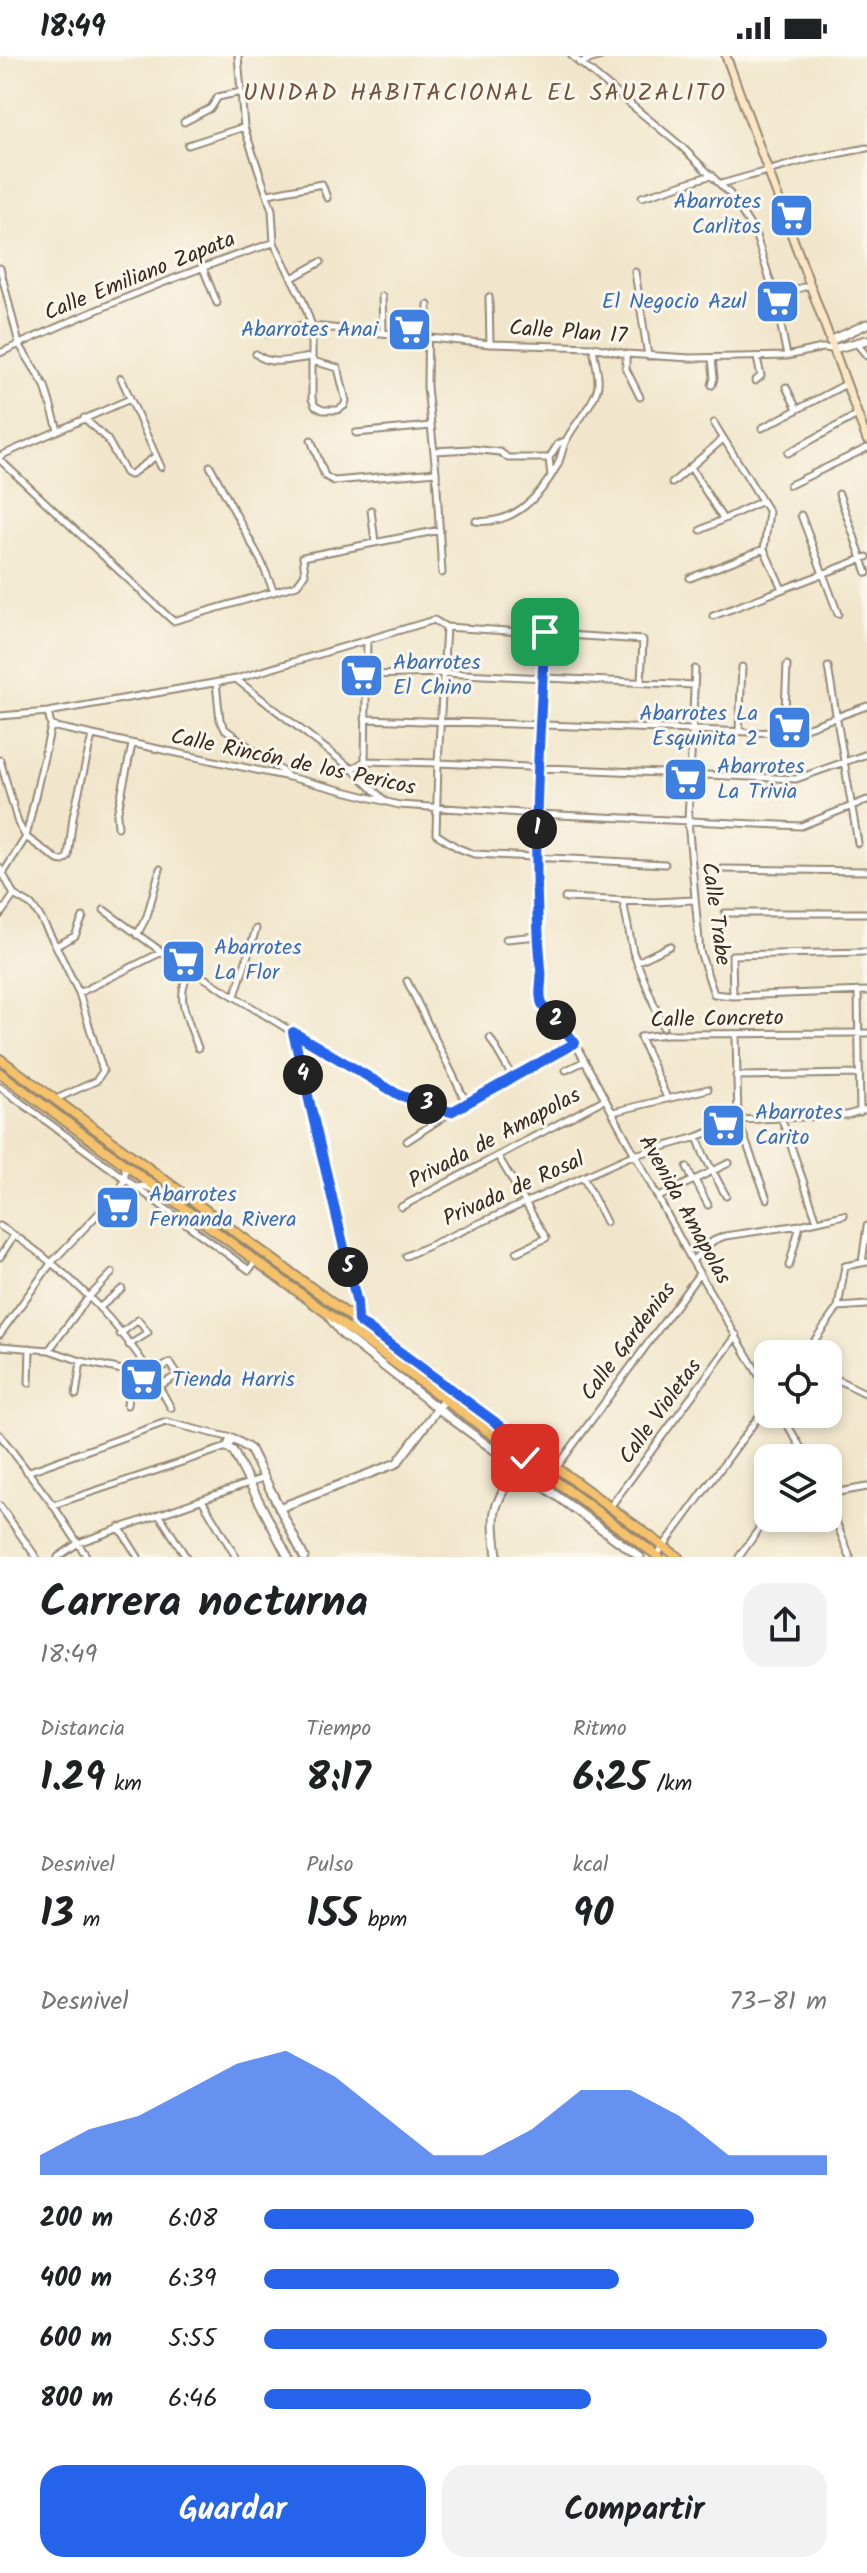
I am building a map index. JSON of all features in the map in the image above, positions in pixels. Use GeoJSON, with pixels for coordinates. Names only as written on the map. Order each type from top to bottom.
{"type":"FeatureCollection","features":[{"type":"Feature","properties":{"kind":"main road"},"geometry":{"type":"LineString","coordinates":[[726,56],[867,440]]}},
{"type":"Feature","properties":{"kind":"main road"},"geometry":{"type":"LineString","coordinates":[[0,1059],[678,1557]]}},
{"type":"Feature","properties":{"kind":"main road"},"geometry":{"type":"LineString","coordinates":[[0,1073],[658,1556]]}},
{"type":"Feature","properties":{"kind":"main road"},"geometry":{"type":"LineString","coordinates":[[162,1192],[170,1183]]}},
{"type":"Feature","properties":{"kind":"main road"},"geometry":{"type":"LineString","coordinates":[[256,1261],[262,1251]]}},
{"type":"Feature","properties":{"kind":"street"},"geometry":{"type":"LineString","coordinates":[[238,56],[244,127],[268,194],[274,243],[303,301],[310,324],[311,359],[312,399],[315,406],[323,410],[338,410],[344,406],[346,401],[338,368],[311,359],[270,362],[256,354]]}},
{"type":"Feature","properties":{"kind":"street"},"geometry":{"type":"LineString","coordinates":[[572,56],[681,146],[721,184],[755,233],[775,296],[787,356]]}},
{"type":"Feature","properties":{"kind":"street"},"geometry":{"type":"LineString","coordinates":[[578,63],[601,56]]}},
{"type":"Feature","properties":{"kind":"street"},"geometry":{"type":"LineString","coordinates":[[184,122],[211,108],[218,97],[241,92]]}},
{"type":"Feature","properties":{"kind":"street"},"geometry":{"type":"LineString","coordinates":[[188,145],[244,127]]}},
{"type":"Feature","properties":{"kind":"street"},"geometry":{"type":"LineString","coordinates":[[721,184],[867,148]]}},
{"type":"Feature","properties":{"kind":"street"},"geometry":{"type":"LineString","coordinates":[[642,197],[712,175]]}},
{"type":"Feature","properties":{"kind":"street"},"geometry":{"type":"LineString","coordinates":[[268,194],[322,184],[327,198]]}},
{"type":"Feature","properties":{"kind":"street","name":"Calle Emiliano Zapata"},"geometry":{"type":"LineString","coordinates":[[0,353],[77,318],[274,243]]}},
{"type":"Feature","properties":{"kind":"street"},"geometry":{"type":"LineString","coordinates":[[292,278],[321,262]]}},
{"type":"Feature","properties":{"kind":"street"},"geometry":{"type":"LineString","coordinates":[[0,268],[19,344],[45,386],[58,430]]}},
{"type":"Feature","properties":{"kind":"street"},"geometry":{"type":"LineString","coordinates":[[203,268],[217,303]]}},
{"type":"Feature","properties":{"kind":"street"},"geometry":{"type":"LineString","coordinates":[[635,272],[648,356]]}},
{"type":"Feature","properties":{"kind":"street"},"geometry":{"type":"LineString","coordinates":[[775,296],[810,285]]}},
{"type":"Feature","properties":{"kind":"street"},"geometry":{"type":"LineString","coordinates":[[382,296],[383,332]]}},
{"type":"Feature","properties":{"kind":"street"},"geometry":{"type":"LineString","coordinates":[[489,297],[490,344]]}},
{"type":"Feature","properties":{"kind":"street"},"geometry":{"type":"LineString","coordinates":[[428,305],[427,387],[442,573]]}},
{"type":"Feature","properties":{"kind":"street","name":"Calle Plan 17"},"geometry":{"type":"LineString","coordinates":[[268,334],[310,324],[490,344],[593,347],[626,354],[712,358],[787,356],[831,345]]}},
{"type":"Feature","properties":{"kind":"street"},"geometry":{"type":"LineString","coordinates":[[831,345],[867,324]]}},
{"type":"Feature","properties":{"kind":"street"},"geometry":{"type":"LineString","coordinates":[[843,336],[847,346]]}},
{"type":"Feature","properties":{"kind":"street"},"geometry":{"type":"LineString","coordinates":[[831,345],[847,346],[867,340]]}},
{"type":"Feature","properties":{"kind":"street"},"geometry":{"type":"LineString","coordinates":[[857,344],[867,356]]}},
{"type":"Feature","properties":{"kind":"street"},"geometry":{"type":"LineString","coordinates":[[476,521],[502,520],[531,503],[551,476],[559,463],[565,441],[598,387],[593,347]]}},
{"type":"Feature","properties":{"kind":"street"},"geometry":{"type":"LineString","coordinates":[[626,354],[626,369],[640,397]]}},
{"type":"Feature","properties":{"kind":"street"},"geometry":{"type":"LineString","coordinates":[[712,358],[712,385]]}},
{"type":"Feature","properties":{"kind":"street"},"geometry":{"type":"LineString","coordinates":[[755,381],[761,376],[757,358]]}},
{"type":"Feature","properties":{"kind":"street"},"geometry":{"type":"LineString","coordinates":[[121,378],[161,467]]}},
{"type":"Feature","properties":{"kind":"street"},"geometry":{"type":"LineString","coordinates":[[762,428],[846,384]]}},
{"type":"Feature","properties":{"kind":"street"},"geometry":{"type":"LineString","coordinates":[[786,387],[797,409]]}},
{"type":"Feature","properties":{"kind":"street"},"geometry":{"type":"LineString","coordinates":[[130,399],[0,458],[173,621],[297,585],[305,574],[303,557],[440,530]]}},
{"type":"Feature","properties":{"kind":"street"},"geometry":{"type":"LineString","coordinates":[[788,453],[858,415]]}},
{"type":"Feature","properties":{"kind":"street"},"geometry":{"type":"LineString","coordinates":[[84,418],[107,439],[126,473],[137,472],[156,456]]}},
{"type":"Feature","properties":{"kind":"street"},"geometry":{"type":"LineString","coordinates":[[714,423],[769,512],[764,549],[782,589]]}},
{"type":"Feature","properties":{"kind":"street"},"geometry":{"type":"LineString","coordinates":[[356,433],[431,426]]}},
{"type":"Feature","properties":{"kind":"street"},"geometry":{"type":"LineString","coordinates":[[672,483],[723,439]]}},
{"type":"Feature","properties":{"kind":"street"},"geometry":{"type":"LineString","coordinates":[[311,440],[325,476],[334,481],[436,472]]}},
{"type":"Feature","properties":{"kind":"street"},"geometry":{"type":"LineString","coordinates":[[551,476],[549,458],[558,444],[565,441]]}},
{"type":"Feature","properties":{"kind":"street"},"geometry":{"type":"LineString","coordinates":[[790,485],[867,448]]}},
{"type":"Feature","properties":{"kind":"street"},"geometry":{"type":"LineString","coordinates":[[434,451],[471,449],[500,452],[508,458],[549,458]]}},
{"type":"Feature","properties":{"kind":"street"},"geometry":{"type":"LineString","coordinates":[[210,466],[261,561],[274,592]]}},
{"type":"Feature","properties":{"kind":"street"},"geometry":{"type":"LineString","coordinates":[[691,468],[723,519]]}},
{"type":"Feature","properties":{"kind":"street"},"geometry":{"type":"LineString","coordinates":[[839,494],[867,573]]}},
{"type":"Feature","properties":{"kind":"street"},"geometry":{"type":"LineString","coordinates":[[701,530],[762,501]]}},
{"type":"Feature","properties":{"kind":"street"},"geometry":{"type":"LineString","coordinates":[[371,510],[375,542]]}},
{"type":"Feature","properties":{"kind":"street"},"geometry":{"type":"LineString","coordinates":[[801,515],[838,614]]}},
{"type":"Feature","properties":{"kind":"street"},"geometry":{"type":"LineString","coordinates":[[690,578],[764,549]]}},
{"type":"Feature","properties":{"kind":"street"},"geometry":{"type":"LineString","coordinates":[[713,616],[864,558]]}},
{"type":"Feature","properties":{"kind":"street"},"geometry":{"type":"LineString","coordinates":[[0,715],[48,712],[236,679],[434,620],[446,627],[643,640],[641,682]]}},
{"type":"Feature","properties":{"kind":"street"},"geometry":{"type":"LineString","coordinates":[[446,627],[436,834],[474,854],[665,864]]}},
{"type":"Feature","properties":{"kind":"street","name":"Avenida Amapolas"},"geometry":{"type":"LineString","coordinates":[[545,632],[537,814],[538,936],[543,1006],[575,1043],[699,1274],[754,1366]]}},
{"type":"Feature","properties":{"kind":"street"},"geometry":{"type":"LineString","coordinates":[[365,761],[367,640]]}},
{"type":"Feature","properties":{"kind":"street"},"geometry":{"type":"LineString","coordinates":[[784,733],[787,665]]}},
{"type":"Feature","properties":{"kind":"street"},"geometry":{"type":"LineString","coordinates":[[739,731],[742,667]]}},
{"type":"Feature","properties":{"kind":"street"},"geometry":{"type":"LineString","coordinates":[[828,667],[858,843]]}},
{"type":"Feature","properties":{"kind":"street","name":"Calle Trabe"},"geometry":{"type":"LineString","coordinates":[[695,669],[688,821],[700,952],[710,987],[714,994],[733,996],[867,991]]}},
{"type":"Feature","properties":{"kind":"street"},"geometry":{"type":"LineString","coordinates":[[367,675],[443,673],[694,685]]}},
{"type":"Feature","properties":{"kind":"street"},"geometry":{"type":"LineString","coordinates":[[236,679],[352,769],[384,800]]}},
{"type":"Feature","properties":{"kind":"street"},"geometry":{"type":"LineString","coordinates":[[216,683],[220,720],[225,729],[289,777]]}},
{"type":"Feature","properties":{"kind":"street"},"geometry":{"type":"LineString","coordinates":[[365,719],[784,733],[867,706]]}},
{"type":"Feature","properties":{"kind":"street"},"geometry":{"type":"LineString","coordinates":[[48,712],[51,726],[26,837],[2,870],[14,895],[31,905],[56,946],[79,993],[103,1071],[96,1081],[55,1099]]}},
{"type":"Feature","properties":{"kind":"street","name":"Calle Rincón de los Pericos"},"geometry":{"type":"LineString","coordinates":[[51,726],[289,777],[399,805],[801,826],[867,800]]}},
{"type":"Feature","properties":{"kind":"street"},"geometry":{"type":"LineString","coordinates":[[0,760],[18,823],[26,837],[63,861],[68,857],[73,817],[92,736]]}},
{"type":"Feature","properties":{"kind":"street"},"geometry":{"type":"LineString","coordinates":[[118,827],[117,815],[132,745]]}},
{"type":"Feature","properties":{"kind":"street"},"geometry":{"type":"LineString","coordinates":[[352,769],[365,761],[796,779],[867,754]]}},
{"type":"Feature","properties":{"kind":"street"},"geometry":{"type":"LineString","coordinates":[[137,935],[147,916],[160,869]]}},
{"type":"Feature","properties":{"kind":"street"},"geometry":{"type":"LineString","coordinates":[[723,869],[867,871]]}},
{"type":"Feature","properties":{"kind":"street"},"geometry":{"type":"LineString","coordinates":[[0,915],[14,895]]}},
{"type":"Feature","properties":{"kind":"street"},"geometry":{"type":"LineString","coordinates":[[565,898],[694,900]]}},
{"type":"Feature","properties":{"kind":"street"},"geometry":{"type":"LineString","coordinates":[[623,901],[637,962],[663,1027]]}},
{"type":"Feature","properties":{"kind":"street"},"geometry":{"type":"LineString","coordinates":[[104,910],[162,952],[399,1095],[451,1112]]}},
{"type":"Feature","properties":{"kind":"street"},"geometry":{"type":"LineString","coordinates":[[725,913],[867,913]]}},
{"type":"Feature","properties":{"kind":"street"},"geometry":{"type":"LineString","coordinates":[[56,946],[75,936],[83,917]]}},
{"type":"Feature","properties":{"kind":"street"},"geometry":{"type":"LineString","coordinates":[[235,996],[256,929]]}},
{"type":"Feature","properties":{"kind":"street"},"geometry":{"type":"LineString","coordinates":[[506,939],[538,936]]}},
{"type":"Feature","properties":{"kind":"street"},"geometry":{"type":"LineString","coordinates":[[637,962],[670,946]]}},
{"type":"Feature","properties":{"kind":"street"},"geometry":{"type":"LineString","coordinates":[[79,993],[162,952]]}},
{"type":"Feature","properties":{"kind":"street"},"geometry":{"type":"LineString","coordinates":[[733,996],[732,955],[867,952]]}},
{"type":"Feature","properties":{"kind":"street"},"geometry":{"type":"LineString","coordinates":[[191,969],[183,981],[181,1000],[198,1048]]}},
{"type":"Feature","properties":{"kind":"street"},"geometry":{"type":"LineString","coordinates":[[407,981],[466,1102]]}},
{"type":"Feature","properties":{"kind":"street"},"geometry":{"type":"LineString","coordinates":[[858,992],[863,1033],[859,1074],[864,1111]]}},
{"type":"Feature","properties":{"kind":"street"},"geometry":{"type":"LineString","coordinates":[[293,1032],[357,1303],[358,1321]]}},
{"type":"Feature","properties":{"kind":"street","name":"Calle Concreto"},"geometry":{"type":"LineString","coordinates":[[667,1098],[640,1037],[667,1034],[863,1033]]}},
{"type":"Feature","properties":{"kind":"street"},"geometry":{"type":"LineString","coordinates":[[736,1035],[738,1120],[767,1199]]}},
{"type":"Feature","properties":{"kind":"street"},"geometry":{"type":"LineString","coordinates":[[490,1038],[512,1076]]}},
{"type":"Feature","properties":{"kind":"street"},"geometry":{"type":"LineString","coordinates":[[407,1141],[466,1102],[575,1043]]}},
{"type":"Feature","properties":{"kind":"street"},"geometry":{"type":"LineString","coordinates":[[566,1070],[585,1061]]}},
{"type":"Feature","properties":{"kind":"street"},"geometry":{"type":"LineString","coordinates":[[736,1076],[859,1074]]}},
{"type":"Feature","properties":{"kind":"street"},"geometry":{"type":"LineString","coordinates":[[0,1087],[249,1270],[256,1261]]}},
{"type":"Feature","properties":{"kind":"street"},"geometry":{"type":"LineString","coordinates":[[613,1112],[708,1089]]}},
{"type":"Feature","properties":{"kind":"street"},"geometry":{"type":"LineString","coordinates":[[21,1102],[27,1093]]}},
{"type":"Feature","properties":{"kind":"street","name":"Privada de Amapolas"},"geometry":{"type":"LineString","coordinates":[[401,1207],[605,1099]]}},
{"type":"Feature","properties":{"kind":"street"},"geometry":{"type":"LineString","coordinates":[[45,1120],[52,1111]]}},
{"type":"Feature","properties":{"kind":"street","name":"Privada de Rosal"},"geometry":{"type":"LineString","coordinates":[[406,1256],[583,1177],[738,1120],[847,1115],[864,1111]]}},
{"type":"Feature","properties":{"kind":"street"},"geometry":{"type":"LineString","coordinates":[[781,1117],[817,1221]]}},
{"type":"Feature","properties":{"kind":"street"},"geometry":{"type":"LineString","coordinates":[[697,1137],[726,1196]]}},
{"type":"Feature","properties":{"kind":"street"},"geometry":{"type":"LineString","coordinates":[[498,1156],[546,1238],[517,1252]]}},
{"type":"Feature","properties":{"kind":"street"},"geometry":{"type":"LineString","coordinates":[[659,1197],[729,1163]]}},
{"type":"Feature","properties":{"kind":"street"},"geometry":{"type":"LineString","coordinates":[[0,1334],[52,1262],[120,1191],[125,1178],[125,1164]]}},
{"type":"Feature","properties":{"kind":"street"},"geometry":{"type":"LineString","coordinates":[[687,1167],[708,1205]]}},
{"type":"Feature","properties":{"kind":"street"},"geometry":{"type":"LineString","coordinates":[[583,1177],[606,1222]]}},
{"type":"Feature","properties":{"kind":"street"},"geometry":{"type":"LineString","coordinates":[[120,1191],[136,1186],[162,1192]]}},
{"type":"Feature","properties":{"kind":"street"},"geometry":{"type":"LineString","coordinates":[[692,1261],[713,1241],[725,1236],[844,1215]]}},
{"type":"Feature","properties":{"kind":"street"},"geometry":{"type":"LineString","coordinates":[[196,1231],[203,1222]]}},
{"type":"Feature","properties":{"kind":"street"},"geometry":{"type":"LineString","coordinates":[[789,1266],[800,1225]]}},
{"type":"Feature","properties":{"kind":"street"},"geometry":{"type":"LineString","coordinates":[[0,1226],[52,1262],[99,1308],[152,1373],[171,1408]]}},
{"type":"Feature","properties":{"kind":"street"},"geometry":{"type":"LineString","coordinates":[[815,1340],[838,1307],[845,1266],[864,1263],[867,1226]]}},
{"type":"Feature","properties":{"kind":"street"},"geometry":{"type":"LineString","coordinates":[[0,1257],[14,1235]]}},
{"type":"Feature","properties":{"kind":"street"},"geometry":{"type":"LineString","coordinates":[[229,1255],[236,1246]]}},
{"type":"Feature","properties":{"kind":"street"},"geometry":{"type":"LineString","coordinates":[[49,1350],[88,1298],[112,1273]]}},
{"type":"Feature","properties":{"kind":"street","name":"Calle Gardenias"},"geometry":{"type":"LineString","coordinates":[[556,1468],[699,1274]]}},
{"type":"Feature","properties":{"kind":"street"},"geometry":{"type":"LineString","coordinates":[[99,1308],[122,1289]]}},
{"type":"Feature","properties":{"kind":"street"},"geometry":{"type":"LineString","coordinates":[[838,1307],[867,1305]]}},
{"type":"Feature","properties":{"kind":"street"},"geometry":{"type":"LineString","coordinates":[[327,1313],[342,1334],[640,1557]]}},
{"type":"Feature","properties":{"kind":"street"},"geometry":{"type":"LineString","coordinates":[[120,1334],[138,1320],[148,1333],[129,1345]]}},
{"type":"Feature","properties":{"kind":"street","name":"Calle Violetas"},"geometry":{"type":"LineString","coordinates":[[610,1507],[737,1335]]}},
{"type":"Feature","properties":{"kind":"street"},"geometry":{"type":"LineString","coordinates":[[0,1346],[49,1350],[131,1372],[152,1373],[170,1363],[178,1375],[159,1386]]}},
{"type":"Feature","properties":{"kind":"street"},"geometry":{"type":"LineString","coordinates":[[29,1383],[30,1348]]}},
{"type":"Feature","properties":{"kind":"street"},"geometry":{"type":"LineString","coordinates":[[76,1395],[81,1361]]}},
{"type":"Feature","properties":{"kind":"street"},"geometry":{"type":"LineString","coordinates":[[127,1405],[131,1372]]}},
{"type":"Feature","properties":{"kind":"street"},"geometry":{"type":"LineString","coordinates":[[842,1382],[865,1393],[867,1386]]}},
{"type":"Feature","properties":{"kind":"street"},"geometry":{"type":"LineString","coordinates":[[279,1508],[397,1463],[451,1390]]}},
{"type":"Feature","properties":{"kind":"street"},"geometry":{"type":"LineString","coordinates":[[27,1472],[166,1422],[232,1438],[250,1449],[304,1557]]}},
{"type":"Feature","properties":{"kind":"street"},"geometry":{"type":"LineString","coordinates":[[658,1556],[754,1423]]}},
{"type":"Feature","properties":{"kind":"street"},"geometry":{"type":"LineString","coordinates":[[0,1435],[53,1505],[87,1557]]}},
{"type":"Feature","properties":{"kind":"street"},"geometry":{"type":"LineString","coordinates":[[53,1505],[227,1447],[232,1438]]}},
{"type":"Feature","properties":{"kind":"street"},"geometry":{"type":"LineString","coordinates":[[227,1447],[233,1451],[287,1555],[299,1546]]}},
{"type":"Feature","properties":{"kind":"street"},"geometry":{"type":"LineString","coordinates":[[497,1557],[495,1512],[518,1468],[533,1450]]}},
{"type":"Feature","properties":{"kind":"street"},"geometry":{"type":"LineString","coordinates":[[58,1557],[78,1543],[119,1527],[263,1478]]}},
{"type":"Feature","properties":{"kind":"street"},"geometry":{"type":"LineString","coordinates":[[842,1491],[867,1487]]}},
{"type":"Feature","properties":{"kind":"street"},"geometry":{"type":"LineString","coordinates":[[202,1500],[236,1557]]}},
{"type":"Feature","properties":{"kind":"street"},"geometry":{"type":"LineString","coordinates":[[0,1506],[36,1557]]}},
{"type":"Feature","properties":{"kind":"street"},"geometry":{"type":"LineString","coordinates":[[159,1514],[186,1557]]}},
{"type":"Feature","properties":{"kind":"street"},"geometry":{"type":"LineString","coordinates":[[119,1527],[138,1557]]}},
{"type":"Feature","properties":{"kind":"street"},"geometry":{"type":"LineString","coordinates":[[739,1557],[757,1532]]}},
{"type":"Feature","properties":{"kind":"street"},"geometry":{"type":"LineString","coordinates":[[840,1532],[850,1557]]}},
{"type":"Feature","properties":{"kind":"place","name":"Abarrotes Carlitos"},"geometry":{"type":"Point","coordinates":[792,215]}},
{"type":"Feature","properties":{"kind":"place","name":"El Negocio Azul"},"geometry":{"type":"Point","coordinates":[778,302]}},
{"type":"Feature","properties":{"kind":"place","name":"Abarrotes Anai"},"geometry":{"type":"Point","coordinates":[409,330]}},
{"type":"Feature","properties":{"kind":"place","name":"Abarrotes El Chino"},"geometry":{"type":"Point","coordinates":[362,676]}},
{"type":"Feature","properties":{"kind":"place","name":"Abarrotes La Esquinita 2"},"geometry":{"type":"Point","coordinates":[789,727]}},
{"type":"Feature","properties":{"kind":"place","name":"Abarrotes La Trivia"},"geometry":{"type":"Point","coordinates":[686,780]}},
{"type":"Feature","properties":{"kind":"place","name":"Abarrotes La Flor"},"geometry":{"type":"Point","coordinates":[183,961]}},
{"type":"Feature","properties":{"kind":"place","name":"Abarrotes Carito"},"geometry":{"type":"Point","coordinates":[724,1126]}},
{"type":"Feature","properties":{"kind":"place","name":"Abarrotes Fernanda Rivera"},"geometry":{"type":"Point","coordinates":[118,1208]}},
{"type":"Feature","properties":{"kind":"place","name":"Tienda Harris"},"geometry":{"type":"Point","coordinates":[141,1380]}},
{"type":"Feature","properties":{"kind":"district","name":"UNIDAD HABITACIONAL EL SAUZALITO"},"geometry":{"type":"Point","coordinates":[485,93]}},
{"type":"Feature","properties":{"kind":"route"},"geometry":{"type":"LineString","coordinates":[[525,1458],[533,1450],[358,1321],[357,1303],[293,1032],[399,1095],[451,1112],[575,1043],[543,1006],[540,995],[537,814],[545,632]]}}]}
